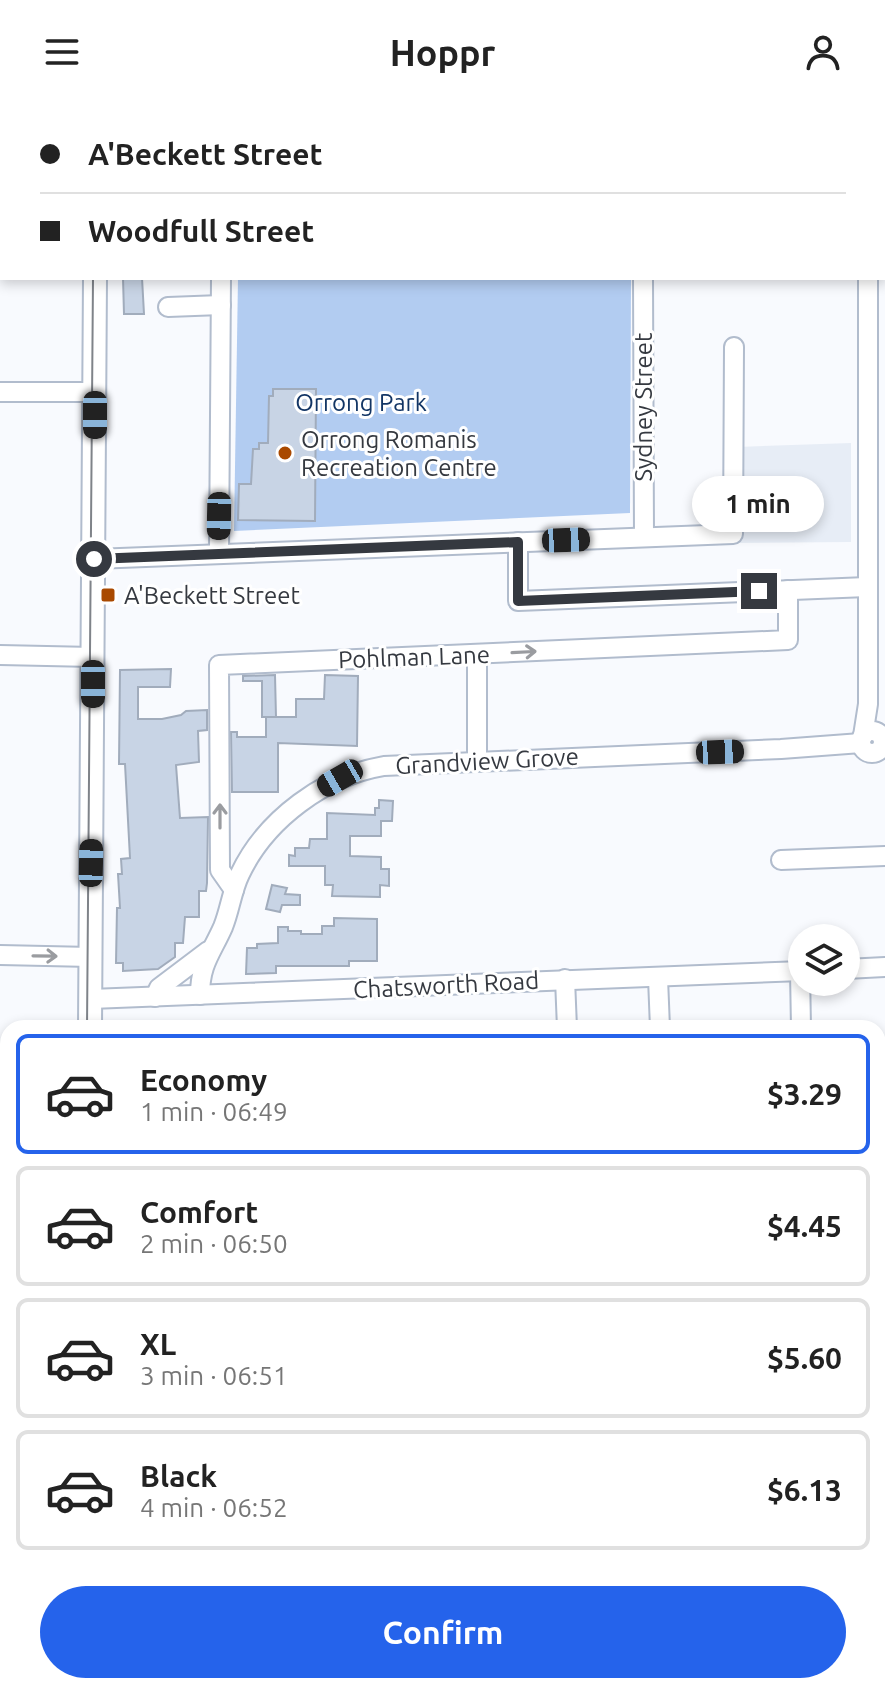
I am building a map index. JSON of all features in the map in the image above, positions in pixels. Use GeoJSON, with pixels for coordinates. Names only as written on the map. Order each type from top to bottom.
{"type":"FeatureCollection","features":[{"type":"Feature","properties":{"kind":"main road"},"geometry":{"type":"LineString","coordinates":[[90,1020],[95,280]]}},
{"type":"Feature","properties":{"kind":"street"},"geometry":{"type":"LineString","coordinates":[[219,553],[221,280]]}},
{"type":"Feature","properties":{"kind":"street","name":"Sydney Street"},"geometry":{"type":"LineString","coordinates":[[643,280],[644,537]]}},
{"type":"Feature","properties":{"kind":"street"},"geometry":{"type":"LineString","coordinates":[[868,280],[867,587],[876,637],[868,704],[874,739]]}},
{"type":"Feature","properties":{"kind":"street"},"geometry":{"type":"LineString","coordinates":[[168,307],[221,305]]}},
{"type":"Feature","properties":{"kind":"street"},"geometry":{"type":"LineString","coordinates":[[94,559],[733,534],[734,347]]}},
{"type":"Feature","properties":{"kind":"street"},"geometry":{"type":"LineString","coordinates":[[0,392],[95,392]]}},
{"type":"Feature","properties":{"kind":"street"},"geometry":{"type":"LineString","coordinates":[[518,542],[518,601],[867,587]]}},
{"type":"Feature","properties":{"kind":"street","name":"Pohlman Lane"},"geometry":{"type":"LineString","coordinates":[[234,890],[220,870],[219,665],[788,640],[788,590]]}},
{"type":"Feature","properties":{"kind":"street"},"geometry":{"type":"LineString","coordinates":[[0,655],[93,657]]}},
{"type":"Feature","properties":{"kind":"street"},"geometry":{"type":"LineString","coordinates":[[477,655],[477,761]]}},
{"type":"Feature","properties":{"kind":"street","name":"Grandview Grove"},"geometry":{"type":"LineString","coordinates":[[200,995],[200,974],[208,951],[224,924],[247,861],[272,829],[303,801],[340,778],[384,766],[794,749],[874,739]]}},
{"type":"Feature","properties":{"kind":"street"},"geometry":{"type":"LineString","coordinates":[[781,860],[885,856]]}},
{"type":"Feature","properties":{"kind":"street","name":"Grandview Grove"},"geometry":{"type":"LineString","coordinates":[[155,997],[159,988],[208,951]]}},
{"type":"Feature","properties":{"kind":"street"},"geometry":{"type":"LineString","coordinates":[[0,955],[91,957]]}},
{"type":"Feature","properties":{"kind":"street"},"geometry":{"type":"LineString","coordinates":[[860,968],[885,967]]}},
{"type":"Feature","properties":{"kind":"street","name":"Chatsworth Road"},"geometry":{"type":"LineString","coordinates":[[91,999],[788,972]]}},
{"type":"Feature","properties":{"kind":"street"},"geometry":{"type":"LineString","coordinates":[[658,978],[660,1020]]}},
{"type":"Feature","properties":{"kind":"street"},"geometry":{"type":"LineString","coordinates":[[565,979],[567,1020]]}},
{"type":"Feature","properties":{"kind":"street"},"geometry":{"type":"LineString","coordinates":[[801,996],[801,1020]]}},
{"type":"Feature","properties":{"kind":"shaded area"},"geometry":{"type":"Polygon","coordinates":[[[851,443],[851,542],[737,543],[737,447],[851,443]]]}},
{"type":"Feature","properties":{"kind":"green space","name":"Orrong Park"},"geometry":{"type":"Polygon","coordinates":[[[238,280],[631,280],[630,513],[234,531],[238,280]]]}},
{"type":"Feature","properties":{"kind":"building"},"geometry":{"type":"Polygon","coordinates":[[[123,280],[142,280],[144,314],[124,314],[123,280]]]}},
{"type":"Feature","properties":{"kind":"building","name":"Orrong Romanis Recreation Centre"},"geometry":{"type":"Polygon","coordinates":[[[273,389],[316,389],[315,521],[238,520],[239,484],[251,484],[253,449],[259,449],[259,443],[268,443],[269,396],[273,396],[273,389]]]}},
{"type":"Feature","properties":{"kind":"building"},"geometry":{"type":"Polygon","coordinates":[[[171,669],[170,687],[138,687],[138,719],[162,719],[186,711],[207,710],[207,730],[198,731],[199,762],[176,765],[180,818],[208,817],[206,891],[199,891],[199,917],[185,917],[183,943],[175,943],[175,957],[158,969],[123,971],[123,963],[116,963],[117,908],[120,908],[118,874],[122,874],[121,859],[130,858],[125,764],[119,764],[120,670],[171,669]]]}},
{"type":"Feature","properties":{"kind":"building"},"geometry":{"type":"Polygon","coordinates":[[[275,675],[276,717],[262,717],[262,681],[243,681],[243,676],[275,675]]]}},
{"type":"Feature","properties":{"kind":"building"},"geometry":{"type":"Polygon","coordinates":[[[325,675],[358,676],[357,746],[278,743],[278,792],[232,792],[231,732],[237,732],[237,737],[266,737],[266,717],[296,717],[296,699],[324,699],[325,675]]]}},
{"type":"Feature","properties":{"kind":"building"},"geometry":{"type":"Polygon","coordinates":[[[379,800],[393,801],[392,821],[381,821],[381,836],[350,836],[350,856],[381,857],[381,869],[389,869],[389,886],[380,885],[380,897],[332,896],[333,885],[325,885],[325,866],[289,866],[289,855],[295,856],[295,848],[309,848],[310,839],[327,839],[327,813],[375,815],[379,800]]]}},
{"type":"Feature","properties":{"kind":"building"},"geometry":{"type":"Polygon","coordinates":[[[272,885],[287,888],[285,894],[300,895],[300,905],[282,905],[280,912],[266,909],[272,885]]]}},
{"type":"Feature","properties":{"kind":"building"},"geometry":{"type":"Polygon","coordinates":[[[334,918],[377,919],[377,961],[349,961],[349,966],[276,966],[276,973],[246,974],[247,948],[278,943],[278,927],[288,927],[288,931],[301,931],[301,934],[322,934],[322,926],[334,926],[334,918]]]}},
{"type":"Feature","properties":{"kind":"tram line"},"geometry":{"type":"LineString","coordinates":[[87,1020],[93,280]]}},
{"type":"Feature","properties":{"kind":"place","name":"Orrong Romanis Recreation Centre"},"geometry":{"type":"Point","coordinates":[285,453]}},
{"type":"Feature","properties":{"kind":"place","name":"A'Beckett Street"},"geometry":{"type":"Point","coordinates":[108,595]}},
{"type":"Feature","properties":{"kind":"route"},"geometry":{"type":"LineString","coordinates":[[94,559],[518,542],[518,601],[759,591]]}}]}
